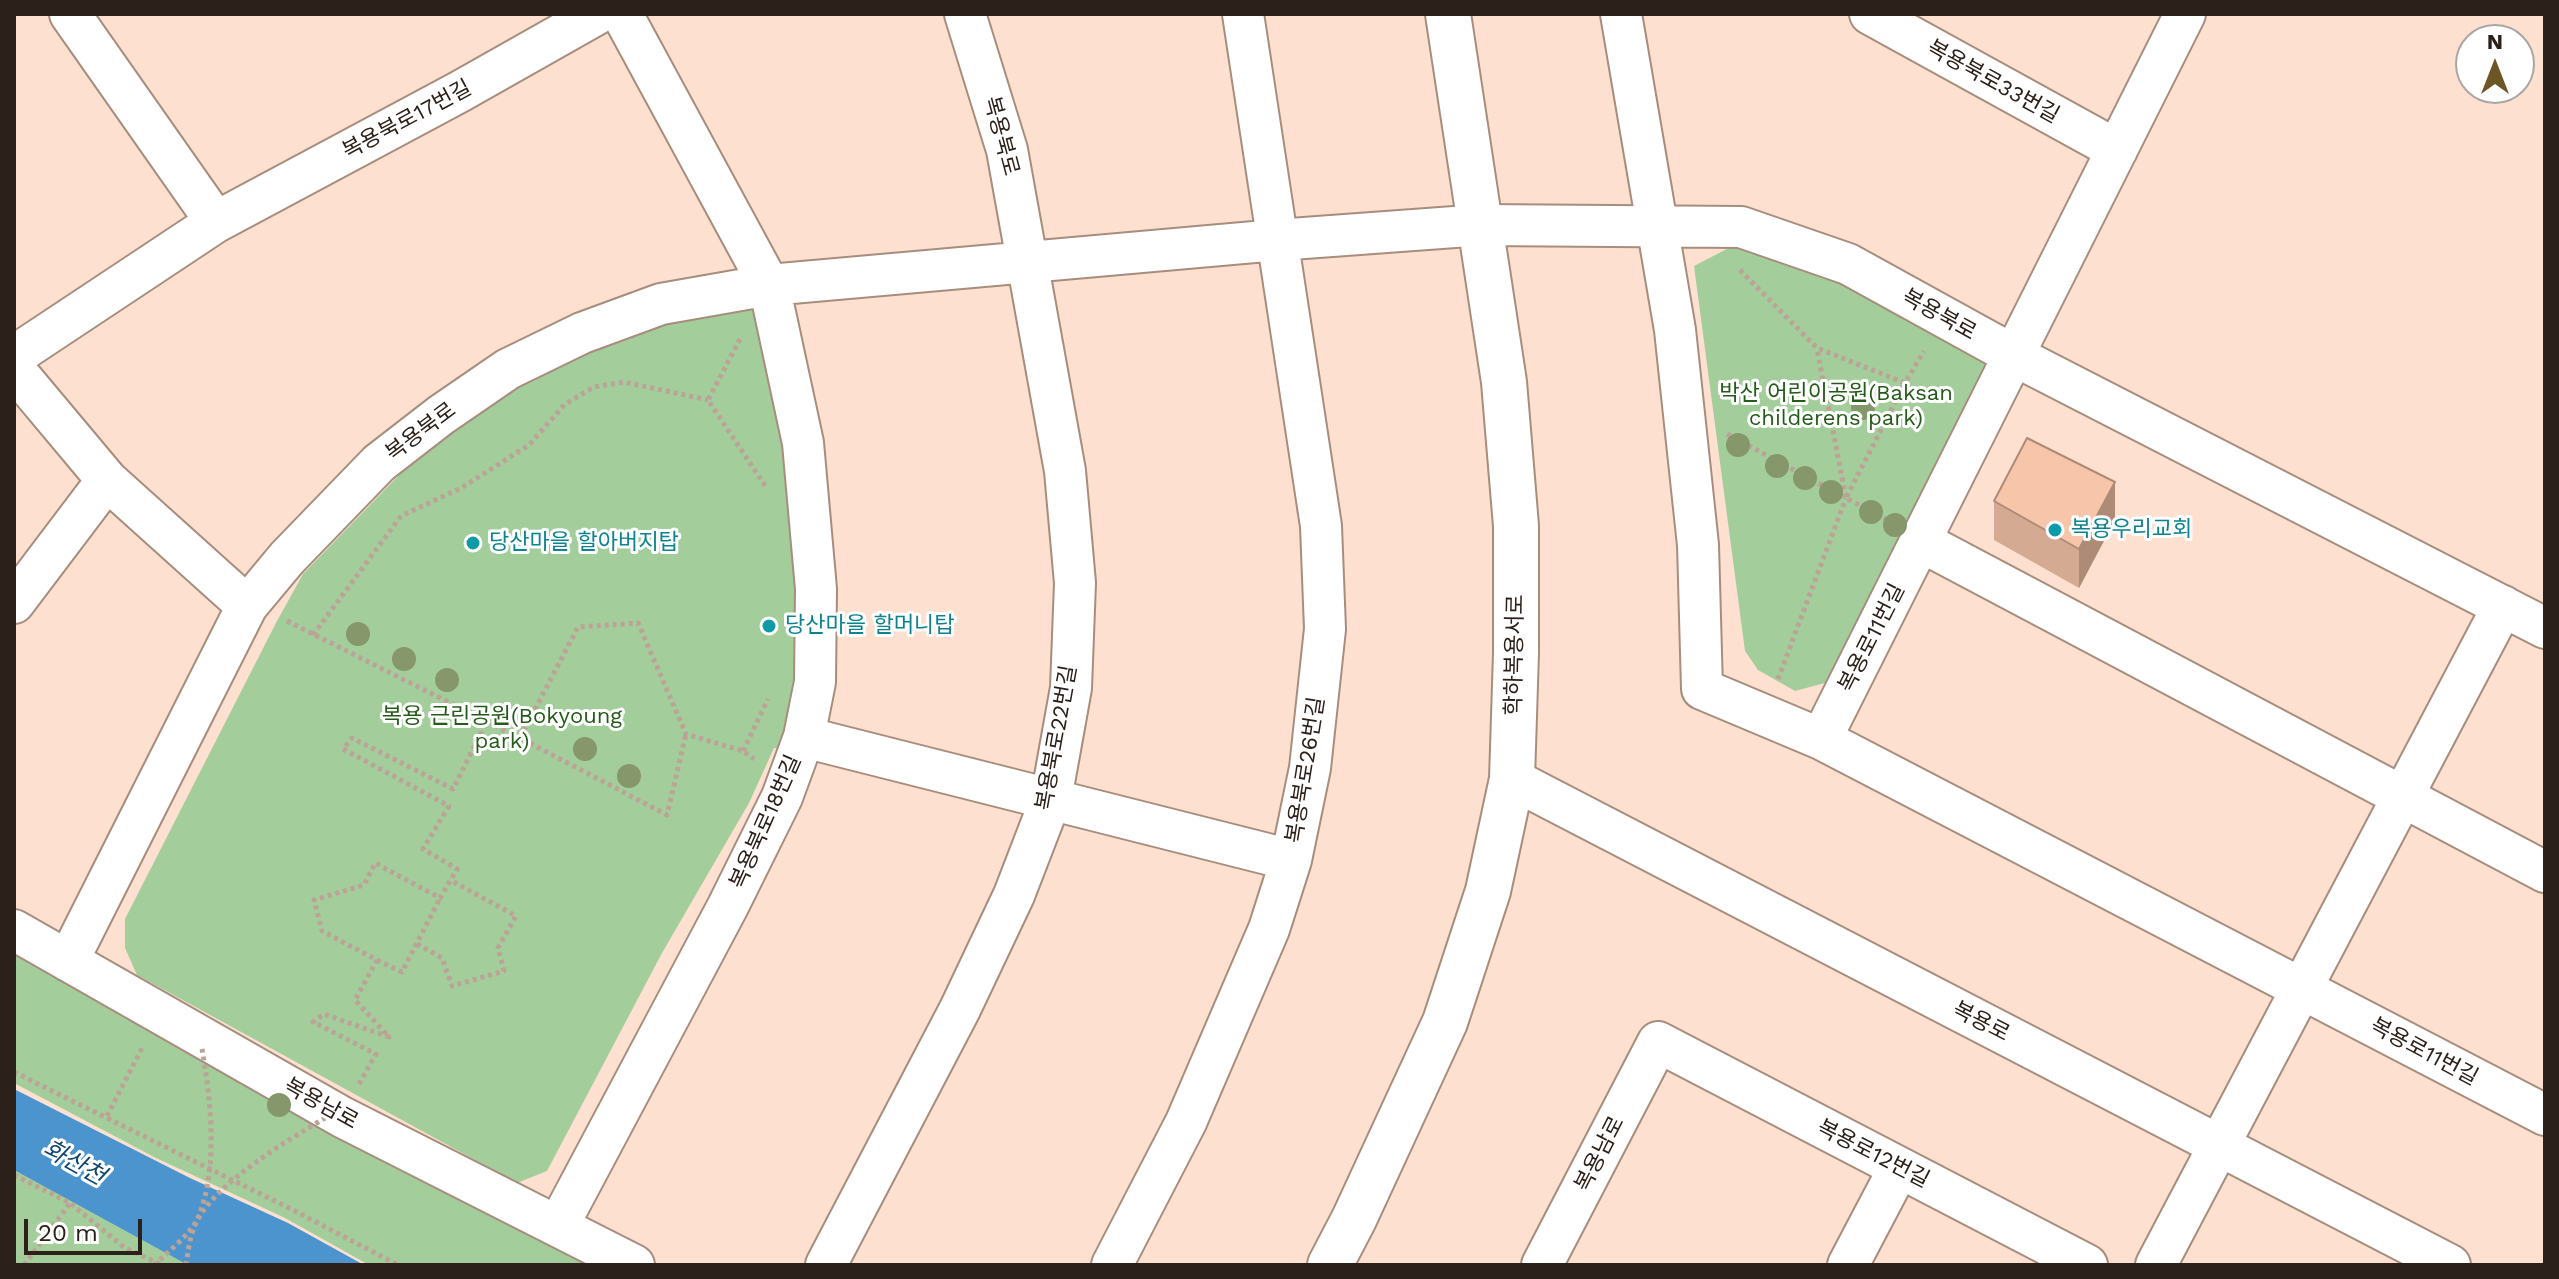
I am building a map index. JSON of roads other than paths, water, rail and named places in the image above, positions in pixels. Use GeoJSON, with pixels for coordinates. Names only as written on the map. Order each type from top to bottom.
{"type":"FeatureCollection","features":[{"type":"Feature","properties":{"kind":"street"},"geometry":{"type":"LineString","coordinates":[[70,14],[216,222]]}},
{"type":"Feature","properties":{"kind":"street","name":"복용북로17번길"},"geometry":{"type":"LineString","coordinates":[[14,356],[216,222],[597,14]]}},
{"type":"Feature","properties":{"kind":"street"},"geometry":{"type":"LineString","coordinates":[[622,14],[769,285]]}},
{"type":"Feature","properties":{"kind":"street","name":"복용북로"},"geometry":{"type":"LineString","coordinates":[[965,14],[1007,150],[1029,260]]}},
{"type":"Feature","properties":{"kind":"street"},"geometry":{"type":"LineString","coordinates":[[1243,14],[1277,240]]}},
{"type":"Feature","properties":{"kind":"street","name":"학하복용서로"},"geometry":{"type":"LineString","coordinates":[[1330,1265],[1445,1022],[1488,891],[1512,779],[1516,526],[1504,382],[1448,14]]}},
{"type":"Feature","properties":{"kind":"street"},"geometry":{"type":"LineString","coordinates":[[1621,14],[1675,330],[1698,545],[1702,689],[1821,739]]}},
{"type":"Feature","properties":{"kind":"street","name":"복용북로33번길"},"geometry":{"type":"LineString","coordinates":[[1870,14],[2117,150]]}},
{"type":"Feature","properties":{"kind":"street","name":"복용로11번길"},"geometry":{"type":"LineString","coordinates":[[2185,14],[2013,355],[1908,533],[1821,739],[2545,1115]]}},
{"type":"Feature","properties":{"kind":"street","name":"복용북로"},"geometry":{"type":"LineString","coordinates":[[68,961],[247,606],[287,558],[379,463],[508,369],[582,333],[661,304],[769,285],[1029,260],[1482,225],[1741,227],[1848,264],[2013,355],[2545,628]]}},
{"type":"Feature","properties":{"kind":"street","name":"복용북로26번길"},"geometry":{"type":"LineString","coordinates":[[1112,1265],[1186,1122],[1269,929],[1291,860],[1310,768],[1325,629],[1321,526],[1277,240]]}},
{"type":"Feature","properties":{"kind":"street","name":"복용북로22번길"},"geometry":{"type":"LineString","coordinates":[[826,1265],[960,1009],[1014,895],[1051,799],[1071,688],[1075,583],[1065,471],[1029,260]]}},
{"type":"Feature","properties":{"kind":"street","name":"복용북로18번길"},"geometry":{"type":"LineString","coordinates":[[558,1226],[728,906],[782,797],[804,737],[815,682],[816,589],[803,443],[769,285]]}},
{"type":"Feature","properties":{"kind":"street"},"geometry":{"type":"LineString","coordinates":[[14,369],[107,480],[247,606]]}},
{"type":"Feature","properties":{"kind":"street"},"geometry":{"type":"LineString","coordinates":[[14,603],[107,480]]}},
{"type":"Feature","properties":{"kind":"street"},"geometry":{"type":"LineString","coordinates":[[1908,533],[2545,872]]}},
{"type":"Feature","properties":{"kind":"street"},"geometry":{"type":"LineString","coordinates":[[2156,1265],[2503,606]]}},
{"type":"Feature","properties":{"kind":"street"},"geometry":{"type":"LineString","coordinates":[[804,737],[1291,860]]}},
{"type":"Feature","properties":{"kind":"street","name":"복용로"},"geometry":{"type":"LineString","coordinates":[[1512,779],[2450,1265]]}},
{"type":"Feature","properties":{"kind":"street","name":"복용남로"},"geometry":{"type":"LineString","coordinates":[[14,930],[333,1118],[634,1265]]}},
{"type":"Feature","properties":{"kind":"street","name":"복용남로"},"geometry":{"type":"LineString","coordinates":[[1542,1265],[1658,1042]]}},
{"type":"Feature","properties":{"kind":"street","name":"복용로12번길"},"geometry":{"type":"LineString","coordinates":[[1658,1042],[2087,1265]]}},
{"type":"Feature","properties":{"kind":"street"},"geometry":{"type":"LineString","coordinates":[[1848,1265],[1899,1168]]}},
{"type":"Feature","properties":{"kind":"water"},"geometry":{"type":"Polygon","coordinates":[[[14,1089],[190,1178],[288,1223],[364,1265],[251,1265],[165,1212],[128,1200],[14,1146],[14,1089]]]}},
{"type":"Feature","properties":{"kind":"waterway","name":"화산천"},"geometry":{"type":"LineString","coordinates":[[14,1130],[261,1265]]}},
{"type":"Feature","properties":{"kind":"place","name":"복용우리교회"},"geometry":{"type":"Point","coordinates":[2055,530]}},
{"type":"Feature","properties":{"kind":"place","name":"당산마을 할아버지탑"},"geometry":{"type":"Point","coordinates":[473,543]}},
{"type":"Feature","properties":{"kind":"place","name":"당산마을 할머니탑"},"geometry":{"type":"Point","coordinates":[769,626]}},
{"type":"Feature","properties":{"kind":"park label","name":"박산 어린이공원(Baksan childerens park)"},"geometry":{"type":"Point","coordinates":[1836,406]}},
{"type":"Feature","properties":{"kind":"park label","name":"복용 근린공원(Bokyoung park)"},"geometry":{"type":"Point","coordinates":[502,730]}}]}
